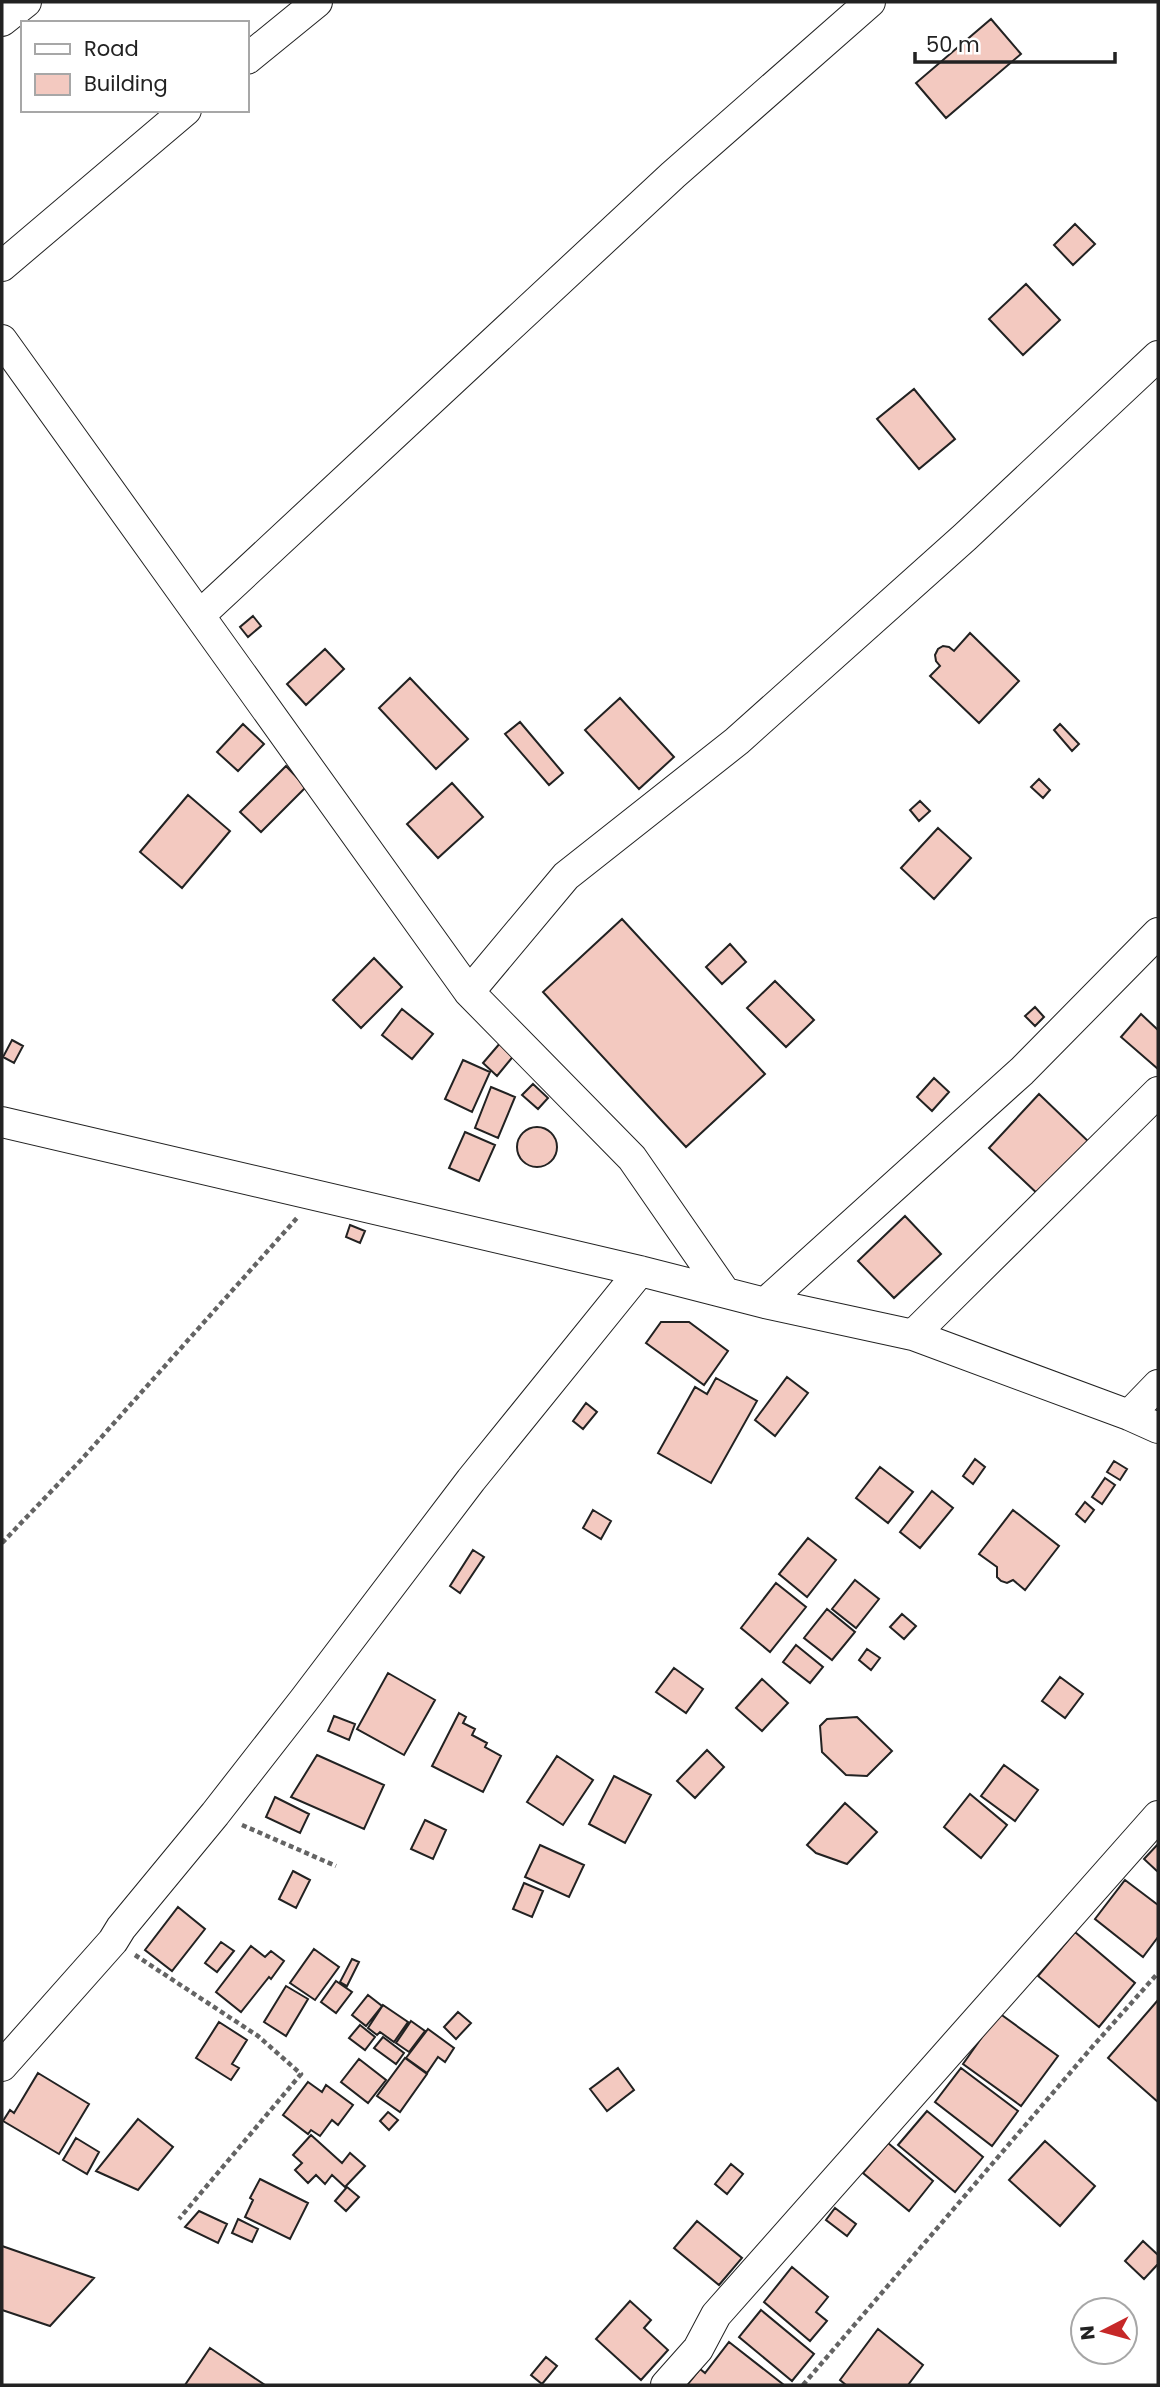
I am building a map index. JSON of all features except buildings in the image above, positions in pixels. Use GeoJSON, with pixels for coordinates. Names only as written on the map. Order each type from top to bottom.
{"type":"FeatureCollection","features":[{"type":"Feature","properties":{"kind":"street"},"geometry":{"type":"LineString","coordinates":[[2,21],[26,2]]}},
{"type":"Feature","properties":{"kind":"street"},"geometry":{"type":"LineString","coordinates":[[248,58],[317,2]]}},
{"type":"Feature","properties":{"kind":"street"},"geometry":{"type":"LineString","coordinates":[[200,615],[663,184],[870,2]]}},
{"type":"Feature","properties":{"kind":"street"},"geometry":{"type":"LineString","coordinates":[[2,265],[184,112]]}},
{"type":"Feature","properties":{"kind":"street"},"geometry":{"type":"LineString","coordinates":[[2,340],[469,992],[632,1157],[724,1292]]}},
{"type":"Feature","properties":{"kind":"street"},"geometry":{"type":"LineString","coordinates":[[469,992],[566,876],[737,741],[965,537],[1158,356]]}},
{"type":"Feature","properties":{"kind":"street"},"geometry":{"type":"LineString","coordinates":[[765,1303],[1021,1071],[1158,933]]}},
{"type":"Feature","properties":{"kind":"street"},"geometry":{"type":"LineString","coordinates":[[913,1335],[1158,1092]]}},
{"type":"Feature","properties":{"kind":"street"},"geometry":{"type":"LineString","coordinates":[[2,1122],[640,1271],[765,1303],[913,1335],[1158,1428]]}},
{"type":"Feature","properties":{"kind":"street"},"geometry":{"type":"LineString","coordinates":[[2,2066],[113,1941],[215,1814],[471,1480],[640,1271]]}},
{"type":"Feature","properties":{"kind":"street"},"geometry":{"type":"LineString","coordinates":[[1129,1415],[1158,1385]]}},
{"type":"Feature","properties":{"kind":"street"},"geometry":{"type":"LineString","coordinates":[[666,2385],[698,2349],[716,2315],[1158,1816]]}},
{"type":"Feature","properties":{"kind":"path"},"geometry":{"type":"LineString","coordinates":[[2,1543],[81,1461],[316,1196]]}},
{"type":"Feature","properties":{"kind":"path"},"geometry":{"type":"LineString","coordinates":[[215,1814],[336,1866]]}},
{"type":"Feature","properties":{"kind":"path"},"geometry":{"type":"LineString","coordinates":[[113,1941],[258,2036],[301,2074],[179,2220]]}},
{"type":"Feature","properties":{"kind":"path"},"geometry":{"type":"LineString","coordinates":[[803,2385],[1158,1973]]}}]}
